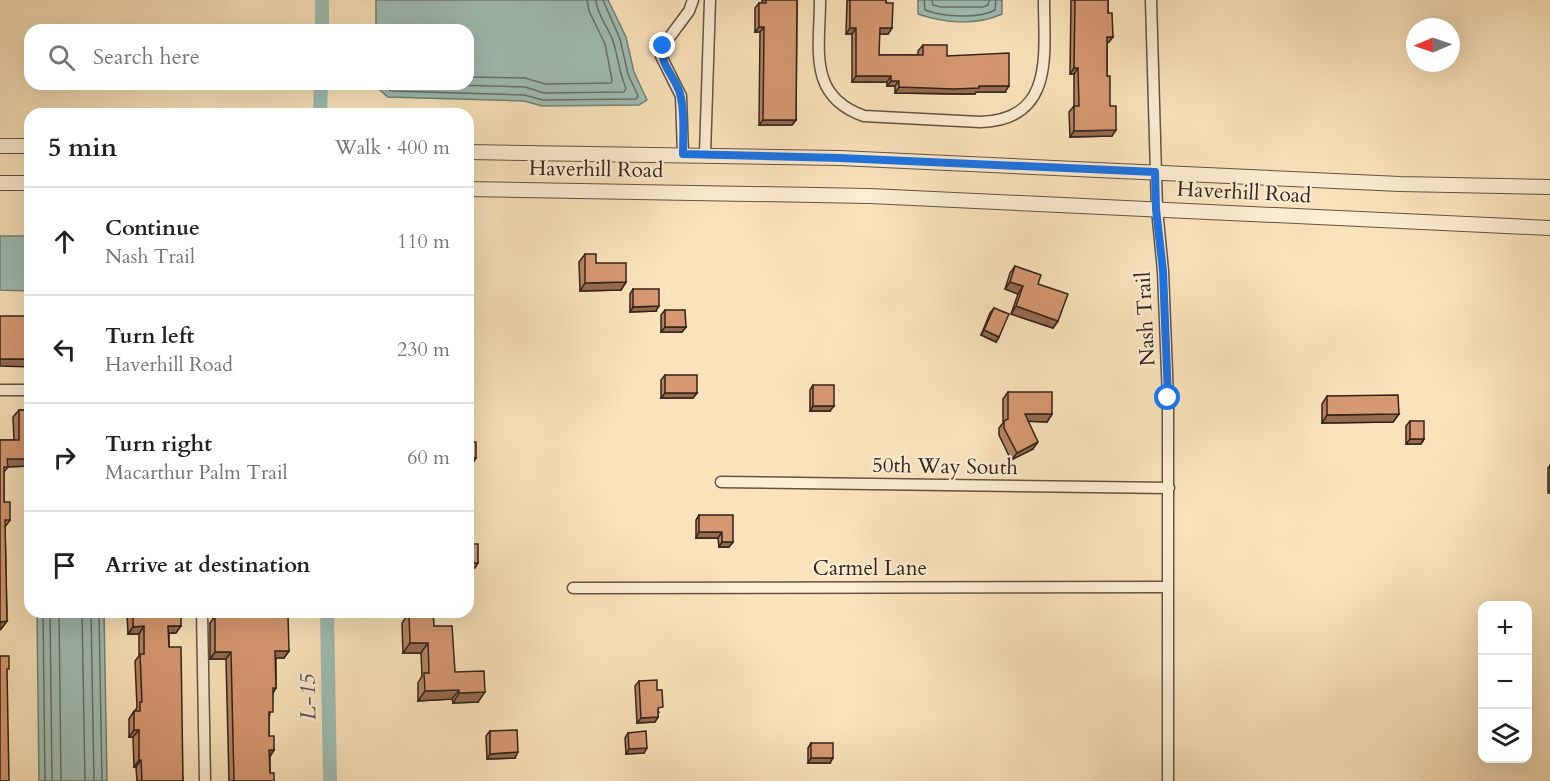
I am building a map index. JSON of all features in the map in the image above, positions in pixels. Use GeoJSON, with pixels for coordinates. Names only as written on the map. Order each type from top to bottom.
{"type":"FeatureCollection","features":[{"type":"Feature","properties":{"kind":"street"},"geometry":{"type":"LineString","coordinates":[[683,154],[681,96],[662,56],[663,46],[689,11],[693,0]]}},
{"type":"Feature","properties":{"kind":"street"},"geometry":{"type":"LineString","coordinates":[[705,154],[710,0]]}},
{"type":"Feature","properties":{"kind":"street"},"geometry":{"type":"LineString","coordinates":[[820,0],[820,74],[836,101],[850,111],[864,116],[980,122],[1008,118],[1020,111],[1032,99],[1041,84],[1044,62],[1044,0]]}},
{"type":"Feature","properties":{"kind":"street","name":"Nash Trail"},"geometry":{"type":"LineString","coordinates":[[1151,0],[1156,209],[1163,271],[1169,488],[1168,781]]}},
{"type":"Feature","properties":{"kind":"street"},"geometry":{"type":"LineString","coordinates":[[0,146],[24,146]]}},
{"type":"Feature","properties":{"kind":"street","name":"Haverhill Road"},"geometry":{"type":"LineString","coordinates":[[474,152],[705,154],[897,160],[1400,184],[1550,187]]}},
{"type":"Feature","properties":{"kind":"street"},"geometry":{"type":"LineString","coordinates":[[0,183],[24,183]]}},
{"type":"Feature","properties":{"kind":"street","name":"Haverhill Road"},"geometry":{"type":"LineString","coordinates":[[474,189],[870,196],[1550,228]]}},
{"type":"Feature","properties":{"kind":"street"},"geometry":{"type":"LineString","coordinates":[[0,390],[24,390]]}},
{"type":"Feature","properties":{"kind":"street","name":"50th Way South"},"geometry":{"type":"LineString","coordinates":[[720,482],[1169,488]]}},
{"type":"Feature","properties":{"kind":"street","name":"Carmel Lane"},"geometry":{"type":"LineString","coordinates":[[573,588],[1167,587]]}},
{"type":"Feature","properties":{"kind":"street"},"geometry":{"type":"LineString","coordinates":[[202,618],[205,781]]}},
{"type":"Feature","properties":{"kind":"water"},"geometry":{"type":"Polygon","coordinates":[[[376,0],[608,0],[626,37],[634,72],[647,100],[639,105],[542,106],[524,101],[388,97],[380,90],[474,90],[474,24],[376,24],[376,0]]]}},
{"type":"Feature","properties":{"kind":"water"},"geometry":{"type":"Polygon","coordinates":[[[918,0],[1002,0],[1002,14],[971,22],[938,19],[918,14],[918,0]]]}},
{"type":"Feature","properties":{"kind":"water"},"geometry":{"type":"Polygon","coordinates":[[[0,236],[24,236],[24,291],[0,290],[0,236]]]}},
{"type":"Feature","properties":{"kind":"water"},"geometry":{"type":"Polygon","coordinates":[[[37,618],[104,618],[107,781],[39,781],[37,618]]]}},
{"type":"Feature","properties":{"kind":"building"},"geometry":{"type":"Polygon","coordinates":[[[766,0],[797,0],[796,120],[763,120],[764,27],[759,27],[759,3],[766,3],[766,0]]]}},
{"type":"Feature","properties":{"kind":"building"},"geometry":{"type":"Polygon","coordinates":[[[850,0],[886,0],[886,3],[893,3],[892,28],[880,28],[879,55],[923,55],[923,45],[947,45],[947,56],[1009,53],[1009,86],[954,89],[899,87],[899,81],[891,81],[891,76],[856,76],[856,28],[850,28],[850,0]]]}},
{"type":"Feature","properties":{"kind":"building"},"geometry":{"type":"Polygon","coordinates":[[[1075,0],[1108,0],[1108,13],[1112,13],[1113,37],[1107,37],[1107,76],[1110,76],[1110,106],[1116,106],[1116,130],[1074,131],[1074,106],[1079,106],[1078,68],[1074,68],[1075,0]]]}},
{"type":"Feature","properties":{"kind":"building"},"geometry":{"type":"Polygon","coordinates":[[[585,254],[596,254],[596,263],[626,263],[626,282],[585,283],[585,254]]]}},
{"type":"Feature","properties":{"kind":"building"},"geometry":{"type":"Polygon","coordinates":[[[1015,266],[1041,275],[1038,284],[1068,294],[1058,321],[1016,306],[1023,286],[1010,282],[1015,266]]]}},
{"type":"Feature","properties":{"kind":"building"},"geometry":{"type":"Polygon","coordinates":[[[633,289],[659,289],[659,306],[633,307],[633,289]]]}},
{"type":"Feature","properties":{"kind":"building"},"geometry":{"type":"Polygon","coordinates":[[[994,308],[1009,314],[999,337],[984,330],[994,308]]]}},
{"type":"Feature","properties":{"kind":"building"},"geometry":{"type":"Polygon","coordinates":[[[665,310],[685,310],[686,327],[665,327],[665,310]]]}},
{"type":"Feature","properties":{"kind":"building"},"geometry":{"type":"Polygon","coordinates":[[[0,316],[24,316],[24,359],[0,359],[0,316]]]}},
{"type":"Feature","properties":{"kind":"building"},"geometry":{"type":"Polygon","coordinates":[[[665,375],[697,375],[697,393],[665,393],[665,375]]]}},
{"type":"Feature","properties":{"kind":"building"},"geometry":{"type":"Polygon","coordinates":[[[813,385],[834,385],[834,406],[813,406],[813,385]]]}},
{"type":"Feature","properties":{"kind":"building"},"geometry":{"type":"Polygon","coordinates":[[[1008,392],[1052,392],[1052,414],[1025,414],[1038,442],[1017,453],[1004,428],[1004,421],[1008,419],[1008,392]]]}},
{"type":"Feature","properties":{"kind":"building"},"geometry":{"type":"Polygon","coordinates":[[[1398,395],[1399,414],[1327,415],[1327,396],[1398,395]]]}},
{"type":"Feature","properties":{"kind":"building"},"geometry":{"type":"Polygon","coordinates":[[[19,410],[24,410],[24,459],[7,459],[8,467],[4,467],[4,502],[10,502],[10,520],[5,520],[7,621],[0,622],[0,440],[19,440],[19,410]]]}},
{"type":"Feature","properties":{"kind":"building"},"geometry":{"type":"Polygon","coordinates":[[[1410,421],[1424,421],[1424,439],[1410,439],[1410,421]]]}},
{"type":"Feature","properties":{"kind":"building"},"geometry":{"type":"Polygon","coordinates":[[[474,442],[476,442],[476,458],[474,458],[474,442]]]}},
{"type":"Feature","properties":{"kind":"building"},"geometry":{"type":"Polygon","coordinates":[[[699,515],[733,515],[733,542],[722,542],[722,532],[699,532],[699,515]]]}},
{"type":"Feature","properties":{"kind":"building"},"geometry":{"type":"Polygon","coordinates":[[[474,544],[478,544],[478,563],[474,563],[474,544]]]}},
{"type":"Feature","properties":{"kind":"building"},"geometry":{"type":"Polygon","coordinates":[[[133,618],[181,618],[181,626],[168,626],[169,647],[181,647],[183,781],[142,781],[139,730],[134,730],[134,711],[140,711],[140,702],[142,702],[140,654],[144,654],[144,626],[133,627],[133,618]]]}},
{"type":"Feature","properties":{"kind":"building"},"geometry":{"type":"Polygon","coordinates":[[[215,618],[288,618],[289,651],[275,651],[276,688],[273,688],[273,712],[269,712],[269,736],[274,736],[274,750],[269,750],[270,773],[274,773],[274,781],[234,781],[231,652],[215,652],[215,618]]]}},
{"type":"Feature","properties":{"kind":"building"},"geometry":{"type":"Polygon","coordinates":[[[409,618],[433,618],[434,626],[452,626],[455,672],[484,671],[485,692],[425,691],[424,673],[429,673],[428,643],[410,643],[409,618]]]}},
{"type":"Feature","properties":{"kind":"building"},"geometry":{"type":"Polygon","coordinates":[[[0,656],[9,656],[9,669],[7,669],[9,781],[0,781],[0,656]]]}},
{"type":"Feature","properties":{"kind":"building"},"geometry":{"type":"Polygon","coordinates":[[[657,680],[657,690],[662,690],[663,707],[658,708],[658,717],[641,718],[639,681],[657,680]]]}},
{"type":"Feature","properties":{"kind":"building"},"geometry":{"type":"Polygon","coordinates":[[[517,730],[518,752],[490,754],[490,731],[517,730]]]}},
{"type":"Feature","properties":{"kind":"building"},"geometry":{"type":"Polygon","coordinates":[[[646,731],[647,748],[629,749],[628,733],[646,731]]]}},
{"type":"Feature","properties":{"kind":"building"},"geometry":{"type":"Polygon","coordinates":[[[811,743],[833,743],[833,758],[811,758],[811,743]]]}},
{"type":"Feature","properties":{"kind":"waterway","name":"L-15"},"geometry":{"type":"LineString","coordinates":[[322,0],[322,24]]}},
{"type":"Feature","properties":{"kind":"waterway","name":"L-15"},"geometry":{"type":"LineString","coordinates":[[320,108],[321,90]]}},
{"type":"Feature","properties":{"kind":"waterway","name":"L-15"},"geometry":{"type":"LineString","coordinates":[[327,618],[330,781]]}},
{"type":"Feature","properties":{"kind":"route"},"geometry":{"type":"LineString","coordinates":[[663,46],[662,56],[665,66],[677,84],[681,96],[683,154],[943,161],[1155,172],[1156,209],[1163,271],[1168,398]]}}]}
